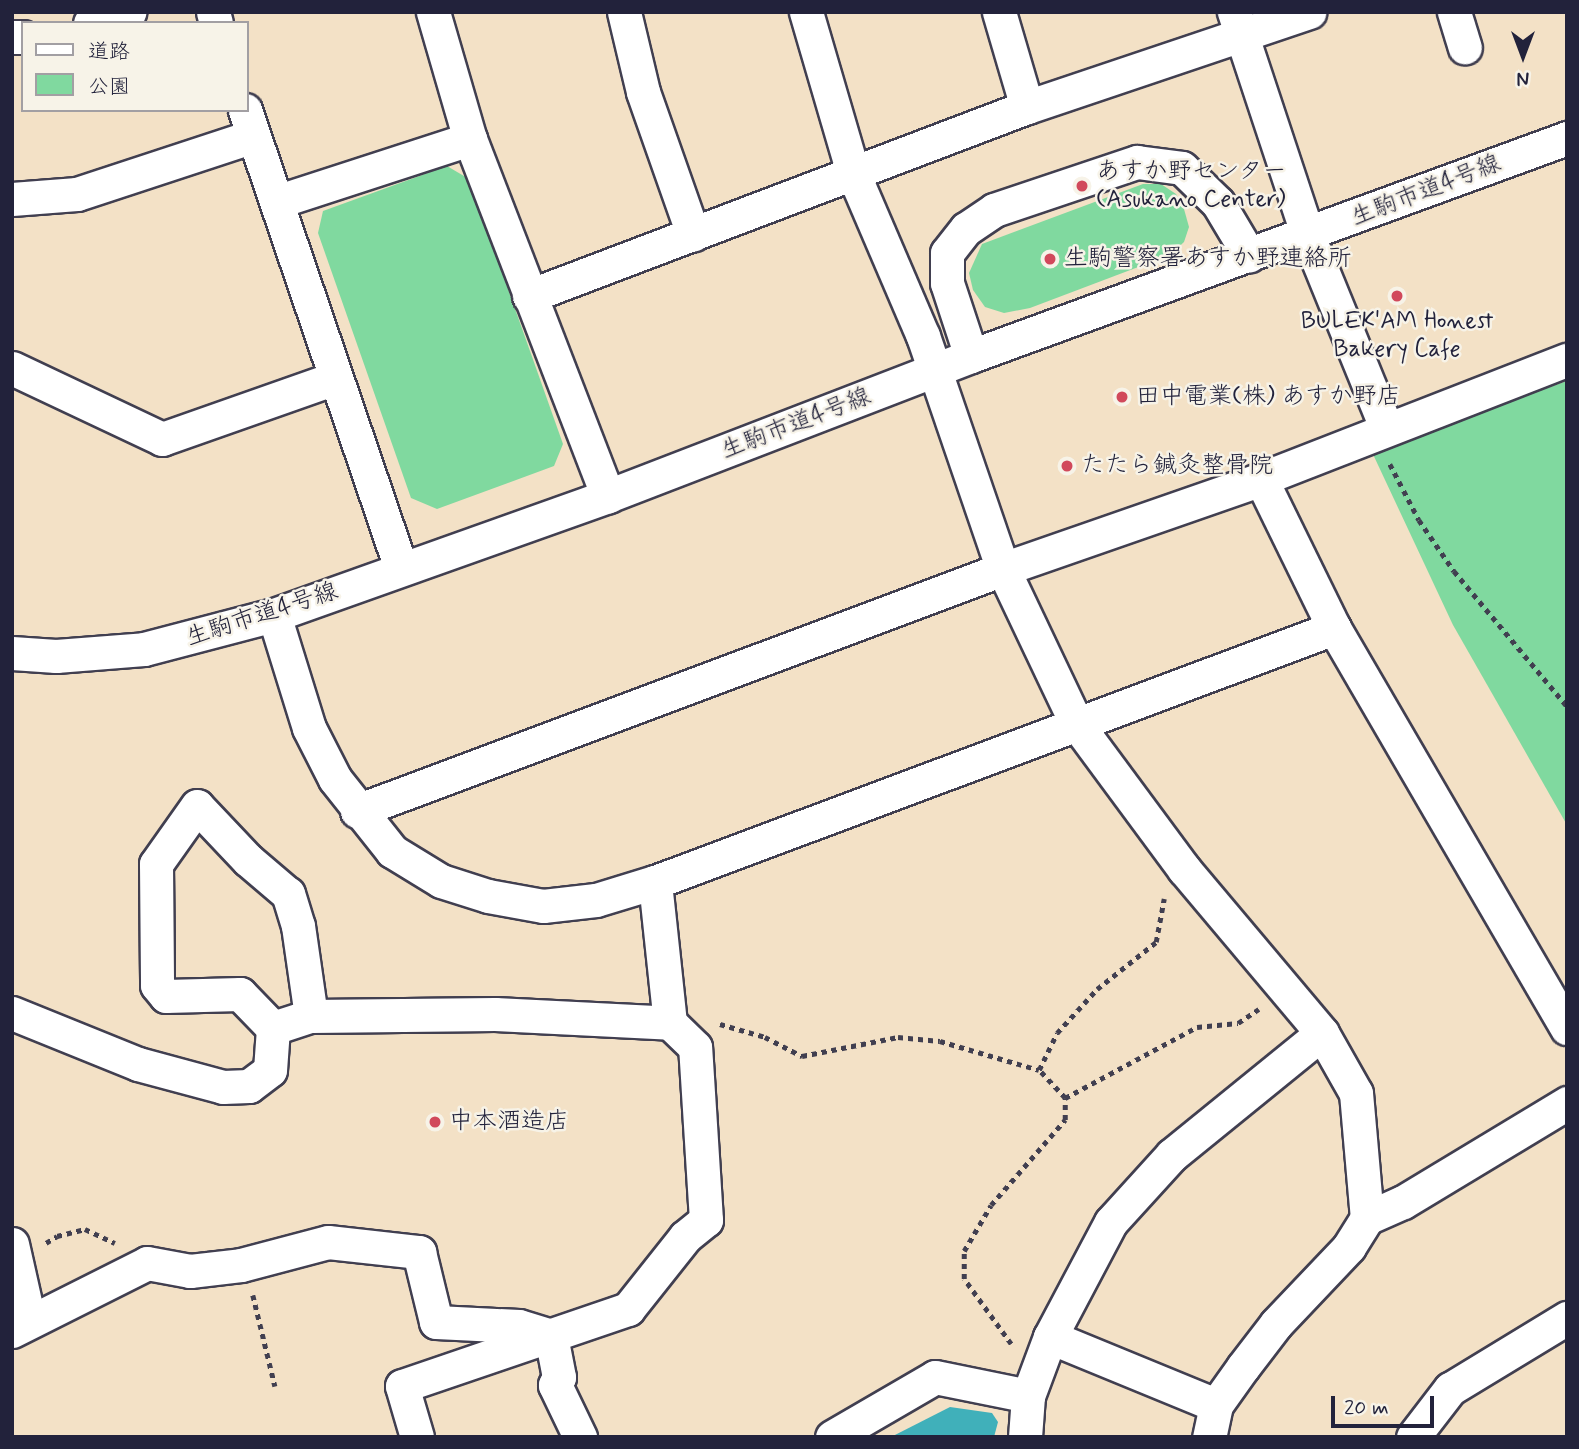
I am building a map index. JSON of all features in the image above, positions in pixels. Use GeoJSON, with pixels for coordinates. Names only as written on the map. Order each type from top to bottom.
{"type":"FeatureCollection","features":[{"type":"Feature","properties":{"kind":"street"},"geometry":{"type":"LineString","coordinates":[[97,21],[129,12]]}},
{"type":"Feature","properties":{"kind":"street"},"geometry":{"type":"LineString","coordinates":[[433,12],[470,139],[608,496]]}},
{"type":"Feature","properties":{"kind":"street"},"geometry":{"type":"LineString","coordinates":[[624,12],[643,92],[692,234]]}},
{"type":"Feature","properties":{"kind":"street"},"geometry":{"type":"LineString","coordinates":[[806,12],[853,173],[922,336],[932,372],[1003,569],[1076,723],[1184,869],[1322,1033],[1356,1093],[1367,1218]]}},
{"type":"Feature","properties":{"kind":"street"},"geometry":{"type":"LineString","coordinates":[[999,12],[1027,107]]}},
{"type":"Feature","properties":{"kind":"street"},"geometry":{"type":"LineString","coordinates":[[529,296],[1027,107],[1237,22],[1309,12]]}},
{"type":"Feature","properties":{"kind":"street"},"geometry":{"type":"LineString","coordinates":[[1454,12],[1465,47]]}},
{"type":"Feature","properties":{"kind":"street"},"geometry":{"type":"LineString","coordinates":[[1237,22],[1308,236],[1380,429]]}},
{"type":"Feature","properties":{"kind":"street"},"geometry":{"type":"LineString","coordinates":[[12,199],[77,194],[249,123],[279,201],[335,378],[401,568]]}},
{"type":"Feature","properties":{"kind":"street","name":"生駒市道4号線"},"geometry":{"type":"LineString","coordinates":[[12,653],[56,656],[144,649],[274,615],[608,496],[971,356],[1308,236],[1567,138]]}},
{"type":"Feature","properties":{"kind":"street"},"geometry":{"type":"LineString","coordinates":[[279,201],[470,139]]}},
{"type":"Feature","properties":{"kind":"street"},"geometry":{"type":"LineString","coordinates":[[971,356],[950,296],[947,253],[966,229],[994,210],[1138,162],[1182,168],[1218,203],[1249,255]]}},
{"type":"Feature","properties":{"kind":"street"},"geometry":{"type":"LineString","coordinates":[[357,811],[1003,569],[1261,479],[1380,429],[1567,360]]}},
{"type":"Feature","properties":{"kind":"street"},"geometry":{"type":"LineString","coordinates":[[12,368],[162,439],[335,378]]}},
{"type":"Feature","properties":{"kind":"street"},"geometry":{"type":"LineString","coordinates":[[1261,479],[1334,628],[1567,1028]]}},
{"type":"Feature","properties":{"kind":"street"},"geometry":{"type":"LineString","coordinates":[[274,615],[309,728],[357,811],[392,850],[441,881],[488,896],[543,906],[596,900],[655,882],[1334,628]]}},
{"type":"Feature","properties":{"kind":"street"},"geometry":{"type":"LineString","coordinates":[[12,1013],[138,1064],[223,1087],[250,1086],[270,1070],[273,1028],[240,994],[166,996],[157,985],[156,864],[197,806],[248,860],[288,894],[298,926],[311,1016]]}},
{"type":"Feature","properties":{"kind":"street"},"geometry":{"type":"LineString","coordinates":[[417,1437],[402,1386],[628,1309],[676,1247],[706,1220],[695,1047],[670,1020],[655,882]]}},
{"type":"Feature","properties":{"kind":"street"},"geometry":{"type":"LineString","coordinates":[[273,1028],[311,1016],[495,1014],[670,1020]]}},
{"type":"Feature","properties":{"kind":"street"},"geometry":{"type":"LineString","coordinates":[[1025,1437],[1031,1387],[1050,1337],[1111,1222],[1172,1155],[1322,1033]]}},
{"type":"Feature","properties":{"kind":"street"},"geometry":{"type":"LineString","coordinates":[[1209,1437],[1216,1405],[1276,1324],[1349,1247],[1367,1218],[1403,1202],[1567,1103]]}},
{"type":"Feature","properties":{"kind":"street"},"geometry":{"type":"LineString","coordinates":[[14,1248],[21,1326],[147,1263],[190,1271],[242,1265],[328,1242],[419,1252],[436,1322],[519,1326],[551,1336]]}},
{"type":"Feature","properties":{"kind":"street"},"geometry":{"type":"LineString","coordinates":[[1413,1437],[1450,1389],[1567,1318]]}},
{"type":"Feature","properties":{"kind":"street"},"geometry":{"type":"LineString","coordinates":[[551,1336],[559,1377],[555,1385],[580,1437]]}},
{"type":"Feature","properties":{"kind":"street"},"geometry":{"type":"LineString","coordinates":[[1050,1337],[1216,1405]]}},
{"type":"Feature","properties":{"kind":"street"},"geometry":{"type":"LineString","coordinates":[[832,1437],[935,1377],[1031,1387]]}},
{"type":"Feature","properties":{"kind":"path"},"geometry":{"type":"LineString","coordinates":[[1380,429],[1419,520],[1454,571],[1567,706]]}},
{"type":"Feature","properties":{"kind":"path"},"geometry":{"type":"LineString","coordinates":[[1039,1070],[1058,1033],[1097,989],[1156,942],[1165,894],[1184,869]]}},
{"type":"Feature","properties":{"kind":"path"},"geometry":{"type":"LineString","coordinates":[[1065,1098],[1197,1027],[1238,1023],[1285,990]]}},
{"type":"Feature","properties":{"kind":"path"},"geometry":{"type":"LineString","coordinates":[[670,1020],[730,1025],[802,1056],[898,1037],[940,1041],[1039,1070],[1065,1098],[1065,1120],[991,1205],[964,1251],[964,1279],[1006,1332],[1031,1387]]}},
{"type":"Feature","properties":{"kind":"path"},"geometry":{"type":"LineString","coordinates":[[14,1248],[40,1248],[57,1236],[85,1229],[147,1263]]}},
{"type":"Feature","properties":{"kind":"path"},"geometry":{"type":"LineString","coordinates":[[242,1265],[258,1310],[275,1387]]}},
{"type":"Feature","properties":{"kind":"green space"},"geometry":{"type":"Polygon","coordinates":[[[447,166],[469,179],[563,444],[554,466],[437,509],[411,498],[318,233],[323,211],[447,166]]]}},
{"type":"Feature","properties":{"kind":"green space"},"geometry":{"type":"Polygon","coordinates":[[[1143,184],[1161,184],[1176,194],[1184,209],[1189,227],[1184,242],[1170,255],[1030,308],[1004,313],[985,307],[973,290],[969,273],[982,244],[1143,184]]]}},
{"type":"Feature","properties":{"kind":"green space"},"geometry":{"type":"Polygon","coordinates":[[[1567,381],[1567,825],[1453,625],[1371,450],[1567,381]]]}},
{"type":"Feature","properties":{"kind":"water"},"geometry":{"type":"Polygon","coordinates":[[[950,1407],[992,1413],[998,1422],[994,1437],[891,1437],[950,1407]]]}},
{"type":"Feature","properties":{"kind":"place","name":"あすか野センター (Asukano Center)"},"geometry":{"type":"Point","coordinates":[1082,186]}},
{"type":"Feature","properties":{"kind":"place","name":"生駒警察署あすか野連絡所"},"geometry":{"type":"Point","coordinates":[1050,259]}},
{"type":"Feature","properties":{"kind":"place","name":"BULEK'AM Honest Bakery Cafe"},"geometry":{"type":"Point","coordinates":[1397,296]}},
{"type":"Feature","properties":{"kind":"place","name":"田中電業(株) あすか野店"},"geometry":{"type":"Point","coordinates":[1122,397]}},
{"type":"Feature","properties":{"kind":"place","name":"たたら鍼灸整骨院"},"geometry":{"type":"Point","coordinates":[1067,466]}},
{"type":"Feature","properties":{"kind":"place","name":"中本酒造店"},"geometry":{"type":"Point","coordinates":[435,1122]}}]}
